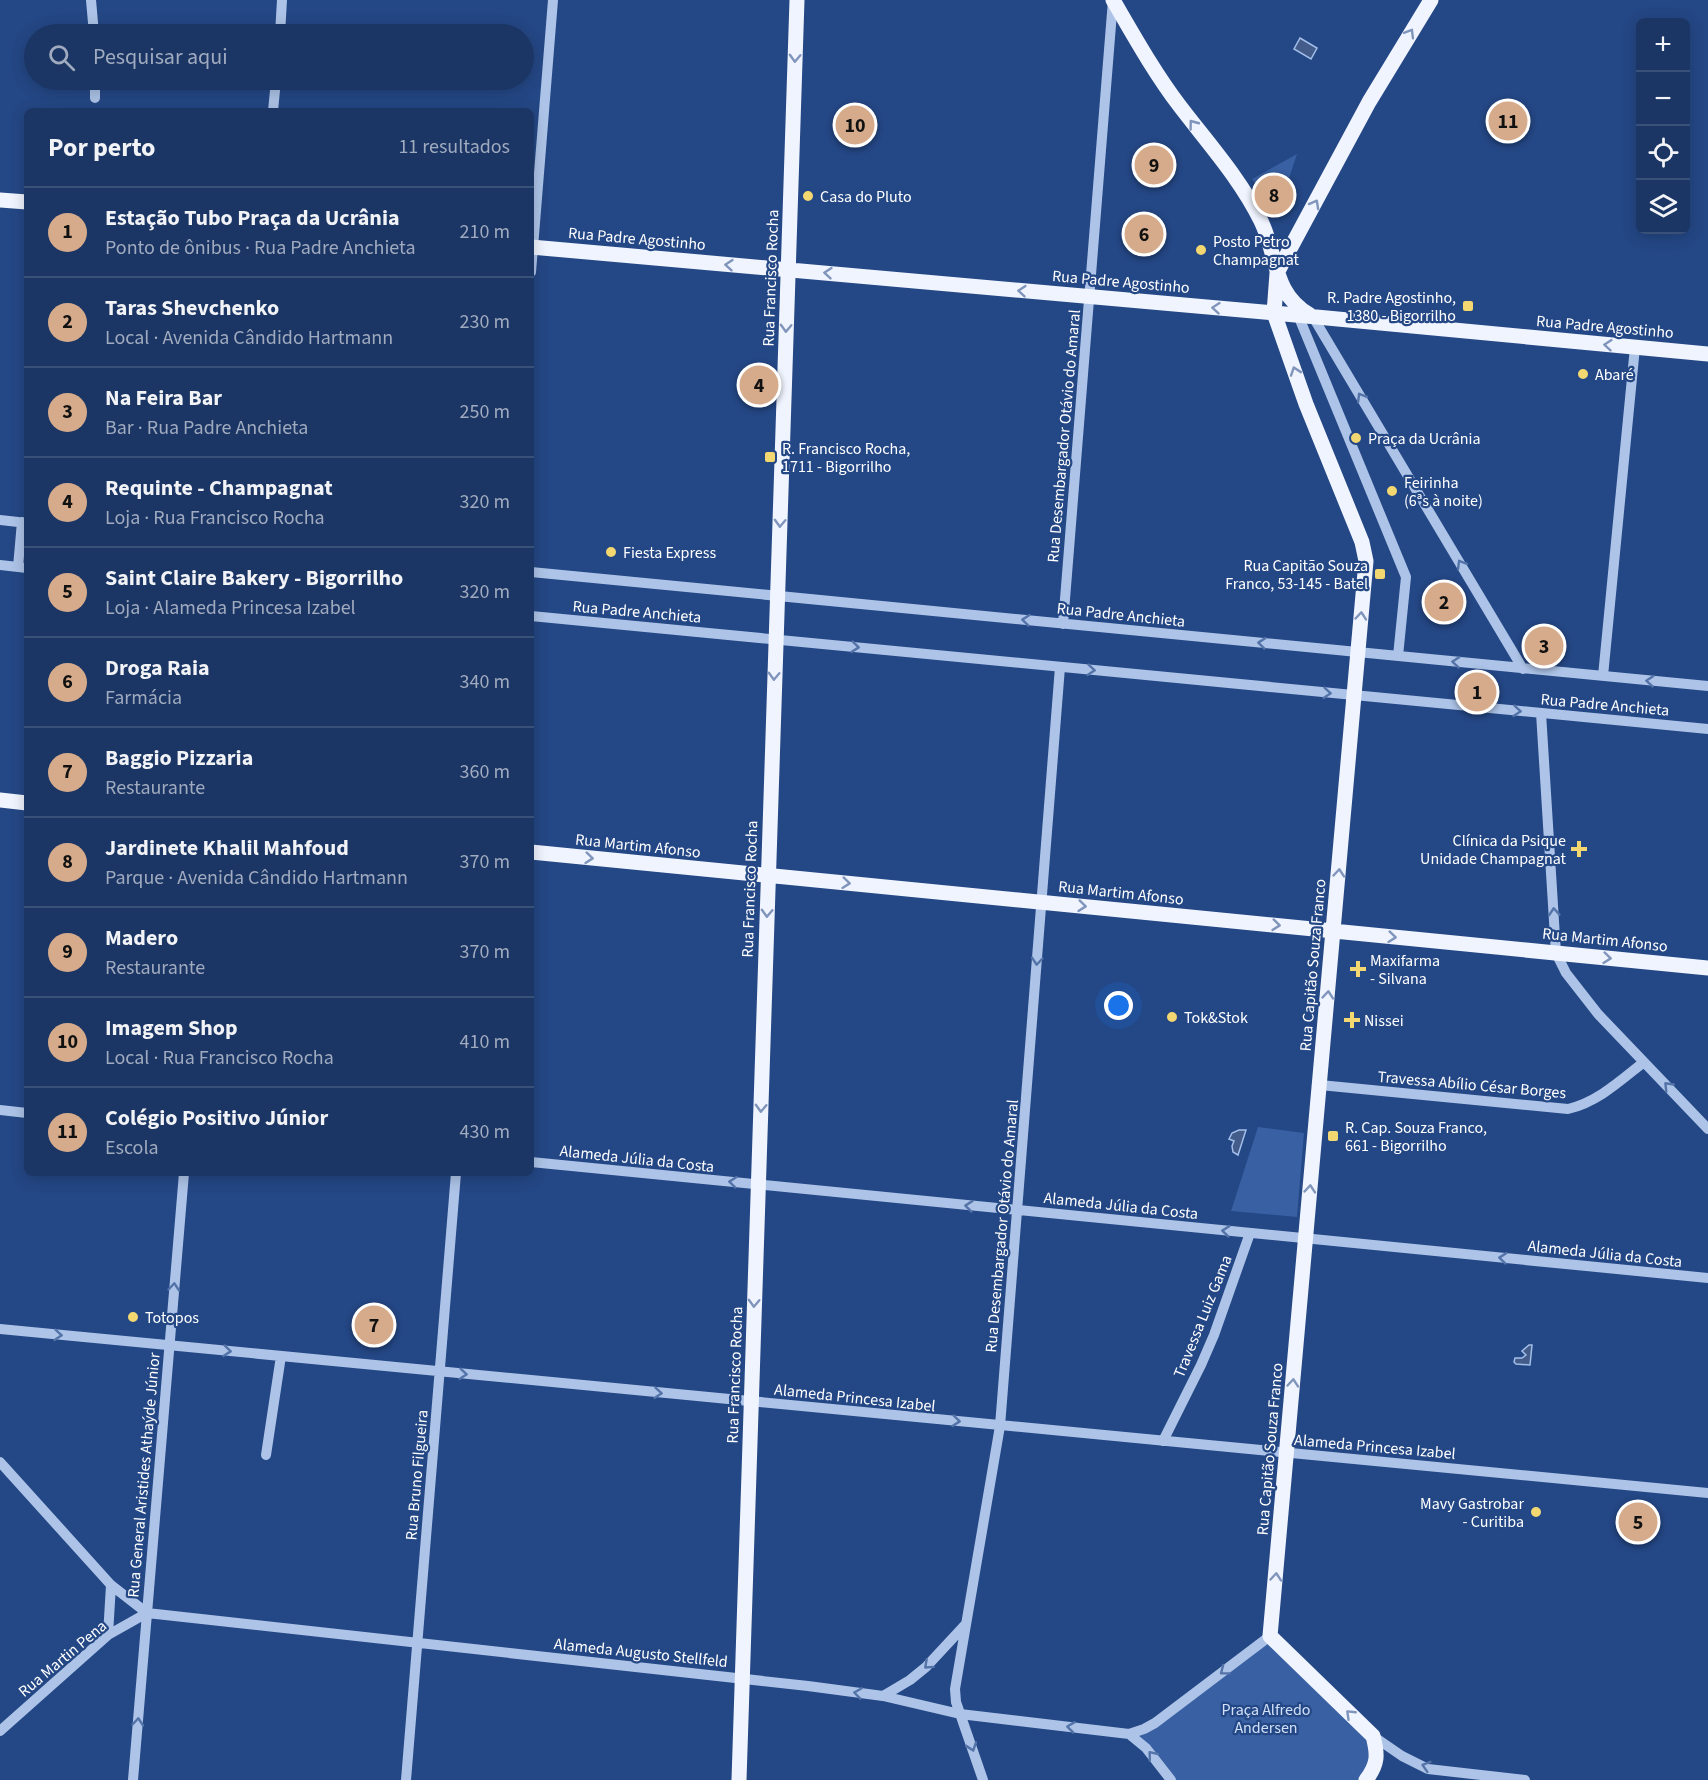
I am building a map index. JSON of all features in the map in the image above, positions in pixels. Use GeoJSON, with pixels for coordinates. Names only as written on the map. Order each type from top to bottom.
{"type":"FeatureCollection","features":[{"type":"Feature","properties":{"kind":"main road","name":"Rua Francisco Rocha"},"geometry":{"type":"LineString","coordinates":[[739,1780],[797,0]]}},
{"type":"Feature","properties":{"kind":"main road"},"geometry":{"type":"LineString","coordinates":[[1113,0],[1163,83],[1229,170],[1247,198],[1269,242],[1281,284],[1306,316]]}},
{"type":"Feature","properties":{"kind":"main road"},"geometry":{"type":"LineString","coordinates":[[1274,313],[1277,273],[1369,102],[1431,0]]}},
{"type":"Feature","properties":{"kind":"main road"},"geometry":{"type":"LineString","coordinates":[[0,200],[24,202]]}},
{"type":"Feature","properties":{"kind":"main road","name":"Rua Padre Agostinho"},"geometry":{"type":"LineString","coordinates":[[534,247],[1708,354]]}},
{"type":"Feature","properties":{"kind":"main road","name":"Rua Capitão Souza Franco"},"geometry":{"type":"LineString","coordinates":[[1270,1636],[1366,566],[1365,552],[1306,404],[1274,313]]}},
{"type":"Feature","properties":{"kind":"main road"},"geometry":{"type":"LineString","coordinates":[[0,800],[24,803]]}},
{"type":"Feature","properties":{"kind":"main road","name":"Rua Martim Afonso"},"geometry":{"type":"LineString","coordinates":[[534,852],[1708,968]]}},
{"type":"Feature","properties":{"kind":"main road"},"geometry":{"type":"LineString","coordinates":[[1270,1636],[1373,1736],[1377,1751],[1376,1762],[1366,1780]]}},
{"type":"Feature","properties":{"kind":"street"},"geometry":{"type":"LineString","coordinates":[[91,0],[93,24]]}},
{"type":"Feature","properties":{"kind":"street"},"geometry":{"type":"LineString","coordinates":[[281,24],[282,0]]}},
{"type":"Feature","properties":{"kind":"street"},"geometry":{"type":"LineString","coordinates":[[534,223],[553,0]]}},
{"type":"Feature","properties":{"kind":"street","name":"Rua Desembargador Otávio do Amaral"},"geometry":{"type":"LineString","coordinates":[[1063,624],[1113,0]]}},
{"type":"Feature","properties":{"kind":"street"},"geometry":{"type":"LineString","coordinates":[[95,90],[95,98]]}},
{"type":"Feature","properties":{"kind":"street"},"geometry":{"type":"LineString","coordinates":[[273,108],[275,90]]}},
{"type":"Feature","properties":{"kind":"street"},"geometry":{"type":"LineString","coordinates":[[1306,316],[1406,577],[1398,656]]}},
{"type":"Feature","properties":{"kind":"street"},"geometry":{"type":"LineString","coordinates":[[1306,316],[1523,669]]}},
{"type":"Feature","properties":{"kind":"street"},"geometry":{"type":"LineString","coordinates":[[1604,676],[1635,347]]}},
{"type":"Feature","properties":{"kind":"street"},"geometry":{"type":"LineString","coordinates":[[0,520],[24,522]]}},
{"type":"Feature","properties":{"kind":"street"},"geometry":{"type":"LineString","coordinates":[[0,565],[22,567],[24,537]]}},
{"type":"Feature","properties":{"kind":"street","name":"Rua Padre Anchieta"},"geometry":{"type":"LineString","coordinates":[[534,572],[1708,686]]}},
{"type":"Feature","properties":{"kind":"street","name":"Rua Padre Anchieta"},"geometry":{"type":"LineString","coordinates":[[534,616],[1708,729]]}},
{"type":"Feature","properties":{"kind":"street","name":"Rua Desembargador Otávio do Amaral"},"geometry":{"type":"LineString","coordinates":[[983,1780],[956,1702],[955,1689],[1000,1425],[1060,667]]}},
{"type":"Feature","properties":{"kind":"street"},"geometry":{"type":"LineString","coordinates":[[1541,713],[1556,953],[1566,973],[1580,992],[1708,1129]]}},
{"type":"Feature","properties":{"kind":"street","name":"Travessa Abílio César Borges"},"geometry":{"type":"LineString","coordinates":[[1320,1085],[1568,1109],[1592,1101],[1644,1062]]}},
{"type":"Feature","properties":{"kind":"street"},"geometry":{"type":"LineString","coordinates":[[0,1110],[24,1113]]}},
{"type":"Feature","properties":{"kind":"street","name":"Alameda Júlia da Costa"},"geometry":{"type":"LineString","coordinates":[[534,1162],[1708,1278]]}},
{"type":"Feature","properties":{"kind":"street","name":"Rua General Aristides Athaýde Júnior"},"geometry":{"type":"LineString","coordinates":[[133,1780],[184,1176]]}},
{"type":"Feature","properties":{"kind":"street","name":"Rua Bruno Filgueira"},"geometry":{"type":"LineString","coordinates":[[406,1780],[456,1176]]}},
{"type":"Feature","properties":{"kind":"street","name":"Travessa Luiz Gama"},"geometry":{"type":"LineString","coordinates":[[1163,1441],[1210,1345],[1250,1233]]}},
{"type":"Feature","properties":{"kind":"street","name":"Alameda Princesa Izabel"},"geometry":{"type":"LineString","coordinates":[[0,1329],[1708,1493]]}},
{"type":"Feature","properties":{"kind":"street"},"geometry":{"type":"LineString","coordinates":[[266,1455],[281,1356]]}},
{"type":"Feature","properties":{"kind":"street"},"geometry":{"type":"LineString","coordinates":[[0,1462],[111,1585],[147,1613]]}},
{"type":"Feature","properties":{"kind":"street"},"geometry":{"type":"LineString","coordinates":[[108,1635],[111,1585]]}},
{"type":"Feature","properties":{"kind":"street","name":"Rua Martin Pena"},"geometry":{"type":"LineString","coordinates":[[0,1731],[108,1635],[147,1613]]}},
{"type":"Feature","properties":{"kind":"street","name":"Alameda Augusto Stellfeld"},"geometry":{"type":"LineString","coordinates":[[147,1613],[743,1678],[883,1696],[960,1714],[1129,1734]]}},
{"type":"Feature","properties":{"kind":"street"},"geometry":{"type":"LineString","coordinates":[[883,1696],[910,1680],[926,1667],[965,1624]]}},
{"type":"Feature","properties":{"kind":"street"},"geometry":{"type":"LineString","coordinates":[[1129,1734],[1155,1723],[1270,1636]]}},
{"type":"Feature","properties":{"kind":"street"},"geometry":{"type":"LineString","coordinates":[[1129,1734],[1146,1748],[1172,1780]]}},
{"type":"Feature","properties":{"kind":"street"},"geometry":{"type":"LineString","coordinates":[[1373,1736],[1402,1756],[1428,1768],[1525,1780]]}},
{"type":"Feature","properties":{"kind":"green space"},"geometry":{"type":"Polygon","coordinates":[[[1297,154],[1278,212],[1252,179],[1297,154]]]}},
{"type":"Feature","properties":{"kind":"green space"},"geometry":{"type":"Polygon","coordinates":[[[1258,1127],[1304,1133],[1297,1217],[1231,1211],[1258,1127]]]}},
{"type":"Feature","properties":{"kind":"green space","name":"Praça Alfredo Andersen"},"geometry":{"type":"Polygon","coordinates":[[[1270,1636],[1373,1736],[1366,1780],[1171,1780],[1129,1734],[1144,1729],[1270,1636]]]}},
{"type":"Feature","properties":{"kind":"shaded area"},"geometry":{"type":"Polygon","coordinates":[[[1300,38],[1317,48],[1311,59],[1294,49],[1300,38]]]}},
{"type":"Feature","properties":{"kind":"shaded area"},"geometry":{"type":"Polygon","coordinates":[[[1246,1130],[1238,1155],[1233,1152],[1234,1141],[1229,1139],[1232,1133],[1246,1130]]]}},
{"type":"Feature","properties":{"kind":"shaded area"},"geometry":{"type":"Polygon","coordinates":[[[1532,1345],[1530,1365],[1516,1364],[1515,1358],[1522,1358],[1526,1355],[1522,1351],[1532,1345]]]}},
{"type":"Feature","properties":{"kind":"place","name":"Colégio Positivo Júnior"},"geometry":{"type":"Point","coordinates":[1508,121]}},
{"type":"Feature","properties":{"kind":"place","name":"Imagem Shop"},"geometry":{"type":"Point","coordinates":[855,125]}},
{"type":"Feature","properties":{"kind":"place","name":"Madero"},"geometry":{"type":"Point","coordinates":[1154,165]}},
{"type":"Feature","properties":{"kind":"place","name":"Jardinete Khalil Mahfoud"},"geometry":{"type":"Point","coordinates":[1274,195]}},
{"type":"Feature","properties":{"kind":"place","name":"Casa do Pluto"},"geometry":{"type":"Point","coordinates":[808,196]}},
{"type":"Feature","properties":{"kind":"place","name":"Droga Raia"},"geometry":{"type":"Point","coordinates":[1144,234]}},
{"type":"Feature","properties":{"kind":"place","name":"Posto Petro Champagnat"},"geometry":{"type":"Point","coordinates":[1201,250]}},
{"type":"Feature","properties":{"kind":"place","name":"R. Padre Agostinho, 1380 - Bigorrilho"},"geometry":{"type":"Point","coordinates":[1468,306]}},
{"type":"Feature","properties":{"kind":"place","name":"Abaré"},"geometry":{"type":"Point","coordinates":[1583,374]}},
{"type":"Feature","properties":{"kind":"place","name":"Requinte - Champagnat"},"geometry":{"type":"Point","coordinates":[759,385]}},
{"type":"Feature","properties":{"kind":"place","name":"Praça da Ucrânia"},"geometry":{"type":"Point","coordinates":[1356,438]}},
{"type":"Feature","properties":{"kind":"place","name":"R. Francisco Rocha, 1711 - Bigorrilho"},"geometry":{"type":"Point","coordinates":[770,457]}},
{"type":"Feature","properties":{"kind":"place","name":"Feirinha (6ªs à noite)"},"geometry":{"type":"Point","coordinates":[1392,491]}},
{"type":"Feature","properties":{"kind":"place","name":"Fiesta Express"},"geometry":{"type":"Point","coordinates":[611,552]}},
{"type":"Feature","properties":{"kind":"place","name":"Rua Capitão Souza Franco, 53-145 - Batel"},"geometry":{"type":"Point","coordinates":[1380,574]}},
{"type":"Feature","properties":{"kind":"place","name":"Taras Shevchenko"},"geometry":{"type":"Point","coordinates":[1444,602]}},
{"type":"Feature","properties":{"kind":"place","name":"Na Feira Bar"},"geometry":{"type":"Point","coordinates":[1544,646]}},
{"type":"Feature","properties":{"kind":"place","name":"Estação Tubo Praça da Ucrânia"},"geometry":{"type":"Point","coordinates":[1477,692]}},
{"type":"Feature","properties":{"kind":"place","name":"Clínica da Psique Unidade Champagnat"},"geometry":{"type":"Point","coordinates":[1579,849]}},
{"type":"Feature","properties":{"kind":"place","name":"Maxifarma - Silvana"},"geometry":{"type":"Point","coordinates":[1358,969]}},
{"type":"Feature","properties":{"kind":"place","name":"Tok&Stok"},"geometry":{"type":"Point","coordinates":[1172,1017]}},
{"type":"Feature","properties":{"kind":"place","name":"Nissei"},"geometry":{"type":"Point","coordinates":[1352,1020]}},
{"type":"Feature","properties":{"kind":"place","name":"R. Cap. Souza Franco, 661 - Bigorrilho"},"geometry":{"type":"Point","coordinates":[1333,1136]}},
{"type":"Feature","properties":{"kind":"place","name":"Totopos"},"geometry":{"type":"Point","coordinates":[133,1317]}},
{"type":"Feature","properties":{"kind":"place","name":"Baggio Pizzaria"},"geometry":{"type":"Point","coordinates":[374,1325]}},
{"type":"Feature","properties":{"kind":"place","name":"Mavy Gastrobar - Curitiba"},"geometry":{"type":"Point","coordinates":[1536,1512]}},
{"type":"Feature","properties":{"kind":"place","name":"Saint Claire Bakery - Bigorrilho"},"geometry":{"type":"Point","coordinates":[1638,1522]}}]}
